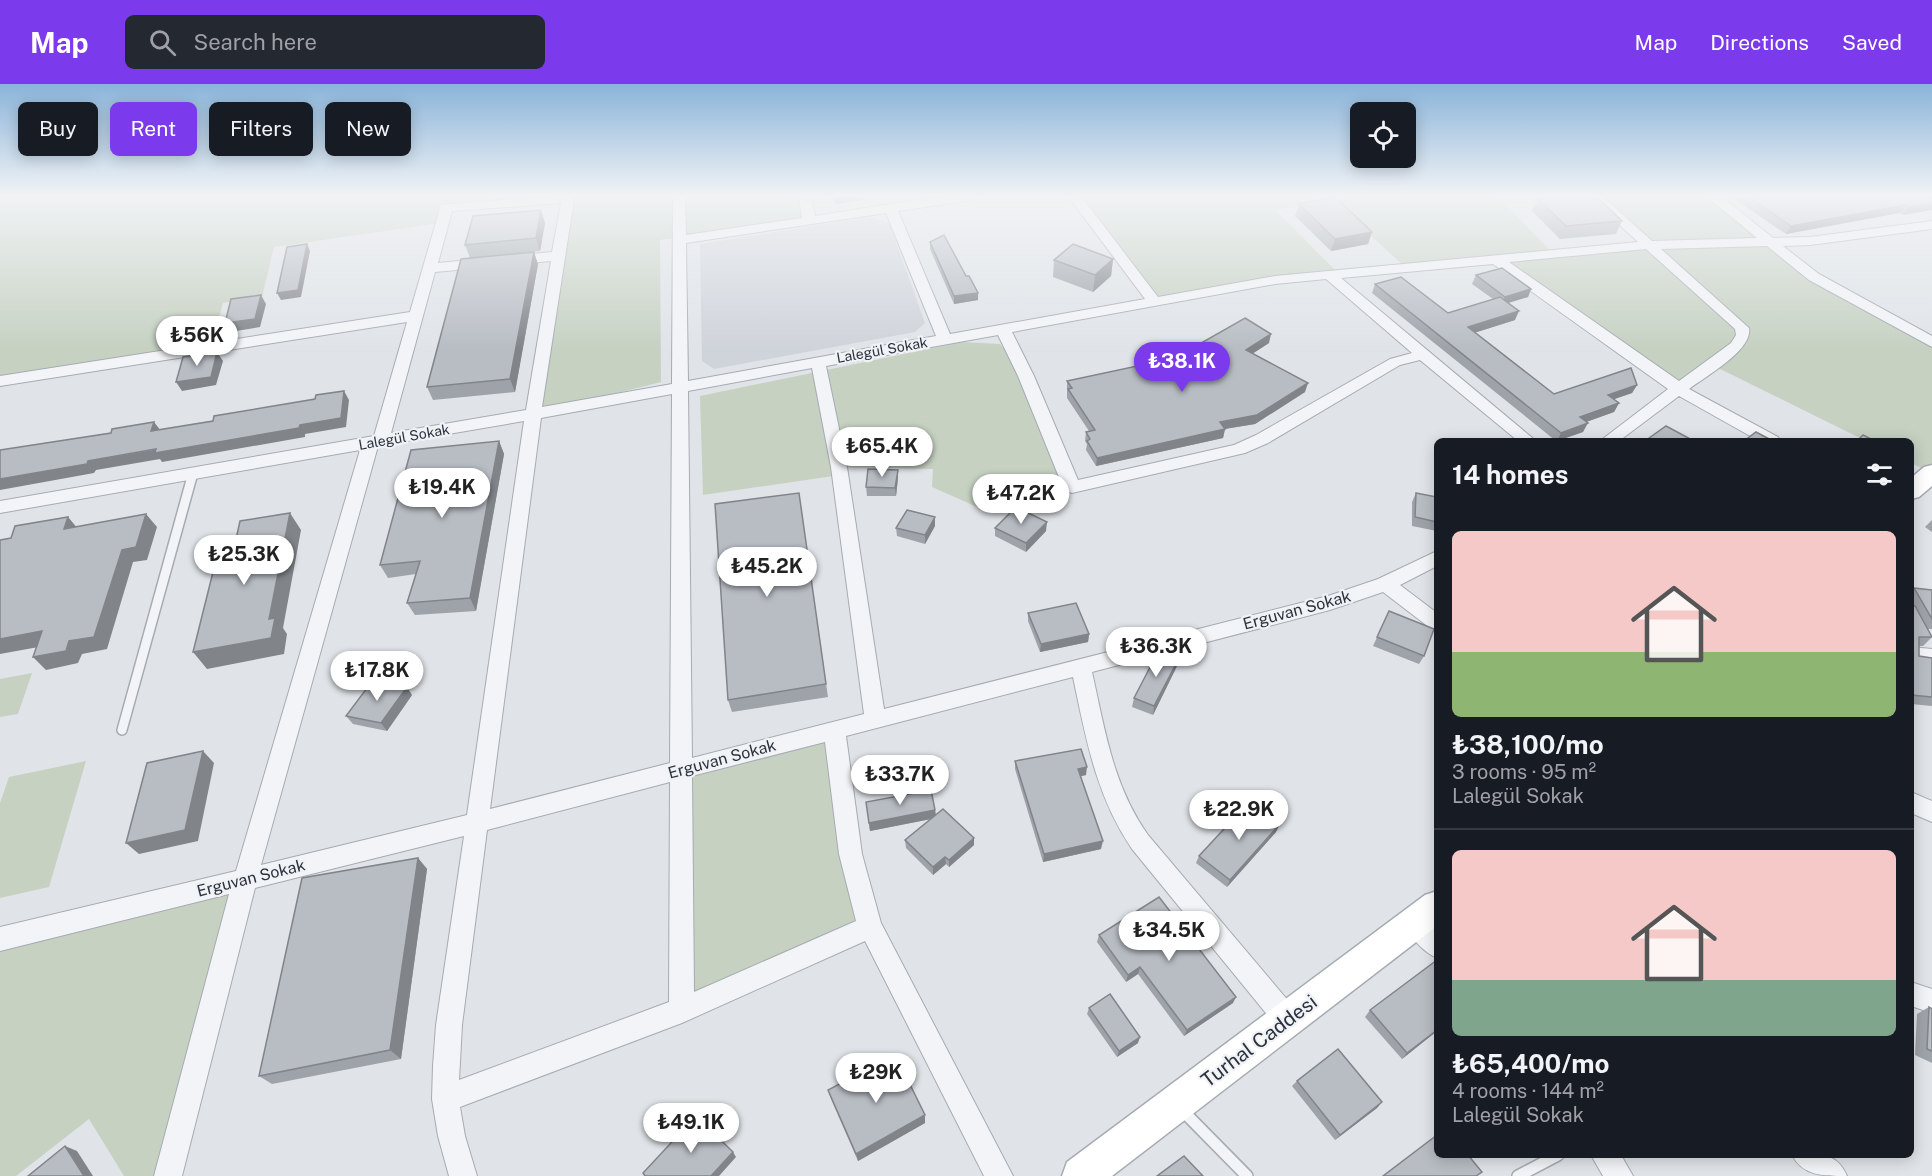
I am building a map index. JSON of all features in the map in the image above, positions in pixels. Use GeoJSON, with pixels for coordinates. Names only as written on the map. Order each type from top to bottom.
{"type":"FeatureCollection","features":[{"type":"Feature","properties":{"kind":"street"},"geometry":{"type":"LineString","coordinates":[[168,1176],[245,879],[435,247]]}},
{"type":"Feature","properties":{"kind":"street"},"geometry":{"type":"LineString","coordinates":[[463,1176],[446,1119],[444,1078],[449,1025],[533,414],[560,247]]}},
{"type":"Feature","properties":{"kind":"street"},"geometry":{"type":"LineString","coordinates":[[679,247],[682,1010]]}},
{"type":"Feature","properties":{"kind":"street"},"geometry":{"type":"LineString","coordinates":[[907,247],[945,339]]}},
{"type":"Feature","properties":{"kind":"street"},"geometry":{"type":"LineString","coordinates":[[1113,247],[1154,301]]}},
{"type":"Feature","properties":{"kind":"street","name":"Lalegül Sokak"},"geometry":{"type":"LineString","coordinates":[[0,507],[533,414],[1154,301],[1328,274],[1627,247]]}},
{"type":"Feature","properties":{"kind":"street"},"geometry":{"type":"LineString","coordinates":[[1612,438],[1737,346],[1743,335],[1742,328],[1651,247]]}},
{"type":"Feature","properties":{"kind":"street"},"geometry":{"type":"LineString","coordinates":[[1774,247],[1822,282],[1932,342]]}},
{"type":"Feature","properties":{"kind":"street"},"geometry":{"type":"LineString","coordinates":[[429,268],[558,256]]}},
{"type":"Feature","properties":{"kind":"street"},"geometry":{"type":"LineString","coordinates":[[1495,259],[1695,401],[1766,438]]}},
{"type":"Feature","properties":{"kind":"street"},"geometry":{"type":"LineString","coordinates":[[1328,274],[1356,300],[1524,438]]}},
{"type":"Feature","properties":{"kind":"street"},"geometry":{"type":"LineString","coordinates":[[0,381],[416,315]]}},
{"type":"Feature","properties":{"kind":"street"},"geometry":{"type":"LineString","coordinates":[[1002,329],[1026,376],[1072,487],[1239,449],[1262,439],[1395,362],[1423,355]]}},
{"type":"Feature","properties":{"kind":"street"},"geometry":{"type":"LineString","coordinates":[[818,362],[839,467],[874,719]]}},
{"type":"Feature","properties":{"kind":"street"},"geometry":{"type":"LineString","coordinates":[[1914,488],[1932,473]]}},
{"type":"Feature","properties":{"kind":"street","name":"Erguvan Sokak"},"geometry":{"type":"LineString","coordinates":[[0,939],[475,823],[1330,603],[1385,584],[1434,560]]}},
{"type":"Feature","properties":{"kind":"street"},"geometry":{"type":"LineString","coordinates":[[1385,584],[1434,620]]}},
{"type":"Feature","properties":{"kind":"street"},"geometry":{"type":"LineString","coordinates":[[1914,655],[1932,657]]}},
{"type":"Feature","properties":{"kind":"street"},"geometry":{"type":"LineString","coordinates":[[1081,666],[1107,782],[1120,814],[1140,842],[1287,1019]]}},
{"type":"Feature","properties":{"kind":"street"},"geometry":{"type":"LineString","coordinates":[[834,729],[852,861],[858,892],[870,927],[999,1176]]}},
{"type":"Feature","properties":{"kind":"street"},"geometry":{"type":"LineString","coordinates":[[1914,803],[1932,812]]}},
{"type":"Feature","properties":{"kind":"street","name":"Turhal Caddesi"},"geometry":{"type":"LineString","coordinates":[[1081,1176],[1287,1019],[1430,924]]}},
{"type":"Feature","properties":{"kind":"street"},"geometry":{"type":"LineString","coordinates":[[445,1099],[682,1010],[870,927]]}},
{"type":"Feature","properties":{"kind":"street"},"geometry":{"type":"LineString","coordinates":[[1914,995],[1932,1001]]}},
{"type":"Feature","properties":{"kind":"street"},"geometry":{"type":"LineString","coordinates":[[1607,1158],[1619,1176]]}},
{"type":"Feature","properties":{"kind":"street"},"geometry":{"type":"LineString","coordinates":[[1810,1158],[1833,1176]]}},
{"type":"Feature","properties":{"kind":"lane"},"geometry":{"type":"LineString","coordinates":[[122,730],[193,473]]}},
{"type":"Feature","properties":{"kind":"lane"},"geometry":{"type":"LineString","coordinates":[[1176,1104],[1247,1176]]}},
{"type":"Feature","properties":{"kind":"lane"},"geometry":{"type":"LineString","coordinates":[[1518,1176],[1552,1158]]}},
{"type":"Feature","properties":{"kind":"shaded area"},"geometry":{"type":"Polygon","coordinates":[[[700,247],[898,247],[925,323],[915,332],[714,369],[702,361],[700,247]]]}},
{"type":"Feature","properties":{"kind":"green space"},"geometry":{"type":"Polygon","coordinates":[[[0,247],[274,247],[262,297],[223,303],[211,348],[0,381],[0,247]]]}},
{"type":"Feature","properties":{"kind":"green space"},"geometry":{"type":"Polygon","coordinates":[[[560,247],[660,247],[661,382],[533,414],[560,247]]]}},
{"type":"Feature","properties":{"kind":"green space"},"geometry":{"type":"Polygon","coordinates":[[[1117,247],[1312,247],[1338,273],[1154,301],[1117,247]]]}},
{"type":"Feature","properties":{"kind":"green space"},"geometry":{"type":"Polygon","coordinates":[[[1383,247],[1547,247],[1554,254],[1628,247],[1775,247],[1803,270],[1932,342],[1932,473],[1914,464],[1914,438],[1860,438],[1712,365],[1679,389],[1495,259],[1405,267],[1383,247]]]}},
{"type":"Feature","properties":{"kind":"green space"},"geometry":{"type":"Polygon","coordinates":[[[962,342],[1000,344],[1026,376],[1072,487],[1043,492],[1013,479],[984,510],[932,487],[933,469],[840,467],[840,475],[703,495],[700,396],[962,342]]]}},
{"type":"Feature","properties":{"kind":"green space"},"geometry":{"type":"Polygon","coordinates":[[[32,673],[18,714],[0,717],[0,679],[32,673]]]}},
{"type":"Feature","properties":{"kind":"green space"},"geometry":{"type":"Polygon","coordinates":[[[834,729],[870,927],[682,1010],[681,770],[834,729]]]}},
{"type":"Feature","properties":{"kind":"green space"},"geometry":{"type":"Polygon","coordinates":[[[86,761],[49,887],[0,898],[0,803],[9,777],[86,761]]]}},
{"type":"Feature","properties":{"kind":"green space"},"geometry":{"type":"Polygon","coordinates":[[[245,879],[168,1176],[124,1176],[89,1119],[16,1176],[0,1176],[0,939],[245,879]]]}},
{"type":"Feature","properties":{"kind":"building"},"geometry":{"type":"Polygon","coordinates":[[[287,247],[306,247],[298,290],[277,293],[287,247]]]}},
{"type":"Feature","properties":{"kind":"building"},"geometry":{"type":"Polygon","coordinates":[[[932,247],[950,247],[978,293],[954,296],[932,247]]]}},
{"type":"Feature","properties":{"kind":"building"},"geometry":{"type":"Polygon","coordinates":[[[1069,247],[1081,247],[1113,259],[1095,275],[1054,260],[1069,247]]]}},
{"type":"Feature","properties":{"kind":"building"},"geometry":{"type":"Polygon","coordinates":[[[534,252],[510,379],[427,387],[461,259],[534,252]]]}},
{"type":"Feature","properties":{"kind":"building"},"geometry":{"type":"Polygon","coordinates":[[[1502,268],[1531,289],[1505,297],[1476,275],[1502,268]]]}},
{"type":"Feature","properties":{"kind":"building"},"geometry":{"type":"Polygon","coordinates":[[[1401,277],[1448,313],[1500,297],[1519,311],[1468,327],[1554,394],[1631,368],[1637,385],[1608,395],[1619,403],[1580,417],[1588,423],[1561,433],[1375,284],[1401,277]]]}},
{"type":"Feature","properties":{"kind":"building"},"geometry":{"type":"Polygon","coordinates":[[[261,295],[255,319],[225,323],[231,299],[261,295]]]}},
{"type":"Feature","properties":{"kind":"building"},"geometry":{"type":"Polygon","coordinates":[[[1245,318],[1271,334],[1246,350],[1308,383],[1257,415],[1220,422],[1225,429],[1097,458],[1087,441],[1090,439],[1086,432],[1095,430],[1068,389],[1072,388],[1067,381],[1137,366],[1140,370],[1180,352],[1182,354],[1245,318]]]}},
{"type":"Feature","properties":{"kind":"building"},"geometry":{"type":"Polygon","coordinates":[[[217,352],[211,377],[176,382],[183,357],[217,352]]]}},
{"type":"Feature","properties":{"kind":"building"},"geometry":{"type":"Polygon","coordinates":[[[344,391],[341,418],[300,425],[299,428],[155,453],[156,449],[0,479],[0,450],[111,433],[112,429],[154,422],[151,431],[213,421],[214,416],[315,399],[316,395],[344,391]]]}},
{"type":"Feature","properties":{"kind":"building"},"geometry":{"type":"Polygon","coordinates":[[[1666,426],[1688,438],[1649,438],[1666,426]]]}},
{"type":"Feature","properties":{"kind":"building"},"geometry":{"type":"Polygon","coordinates":[[[1756,432],[1767,438],[1748,438],[1756,432]]]}},
{"type":"Feature","properties":{"kind":"building"},"geometry":{"type":"Polygon","coordinates":[[[499,441],[470,598],[407,603],[420,561],[380,565],[411,450],[499,441]]]}},
{"type":"Feature","properties":{"kind":"building"},"geometry":{"type":"Polygon","coordinates":[[[868,469],[898,470],[895,488],[866,487],[868,469]]]}},
{"type":"Feature","properties":{"kind":"building"},"geometry":{"type":"Polygon","coordinates":[[[799,493],[826,684],[728,700],[715,504],[799,493]]]}},
{"type":"Feature","properties":{"kind":"building"},"geometry":{"type":"Polygon","coordinates":[[[1416,493],[1434,496],[1434,521],[1415,517],[1416,493]]]}},
{"type":"Feature","properties":{"kind":"building"},"geometry":{"type":"Polygon","coordinates":[[[1016,507],[1047,522],[1026,543],[995,528],[1016,507]]]}},
{"type":"Feature","properties":{"kind":"building"},"geometry":{"type":"Polygon","coordinates":[[[907,510],[935,517],[925,535],[896,528],[907,510]]]}},
{"type":"Feature","properties":{"kind":"building"},"geometry":{"type":"Polygon","coordinates":[[[290,513],[269,619],[275,618],[271,638],[193,652],[217,556],[233,553],[240,521],[290,513]]]}},
{"type":"Feature","properties":{"kind":"building"},"geometry":{"type":"Polygon","coordinates":[[[146,514],[136,547],[122,550],[94,637],[69,641],[66,651],[33,657],[42,631],[0,639],[0,540],[11,538],[15,526],[68,517],[64,529],[146,514]]]}},
{"type":"Feature","properties":{"kind":"building"},"geometry":{"type":"Polygon","coordinates":[[[1914,588],[1932,590],[1932,619],[1914,588]]]}},
{"type":"Feature","properties":{"kind":"building"},"geometry":{"type":"Polygon","coordinates":[[[1076,603],[1089,634],[1041,644],[1028,613],[1076,603]]]}},
{"type":"Feature","properties":{"kind":"building"},"geometry":{"type":"Polygon","coordinates":[[[1914,606],[1932,637],[1919,637],[1919,656],[1932,658],[1932,697],[1914,695],[1914,606]]]}},
{"type":"Feature","properties":{"kind":"building"},"geometry":{"type":"Polygon","coordinates":[[[1389,611],[1434,629],[1424,656],[1377,637],[1389,611]]]}},
{"type":"Feature","properties":{"kind":"building"},"geometry":{"type":"Polygon","coordinates":[[[1159,650],[1179,658],[1154,706],[1134,698],[1159,650]]]}},
{"type":"Feature","properties":{"kind":"building"},"geometry":{"type":"Polygon","coordinates":[[[373,680],[407,687],[381,723],[346,716],[373,680]]]}},
{"type":"Feature","properties":{"kind":"building"},"geometry":{"type":"Polygon","coordinates":[[[1081,749],[1087,767],[1078,769],[1103,841],[1044,854],[1015,761],[1081,749]]]}},
{"type":"Feature","properties":{"kind":"building"},"geometry":{"type":"Polygon","coordinates":[[[203,751],[185,830],[126,843],[147,763],[203,751]]]}},
{"type":"Feature","properties":{"kind":"building"},"geometry":{"type":"Polygon","coordinates":[[[931,790],[935,810],[869,823],[866,802],[931,790]]]}},
{"type":"Feature","properties":{"kind":"building"},"geometry":{"type":"Polygon","coordinates":[[[1249,802],[1280,824],[1230,880],[1199,856],[1249,802]]]}},
{"type":"Feature","properties":{"kind":"building"},"geometry":{"type":"Polygon","coordinates":[[[943,809],[974,838],[949,860],[945,857],[933,867],[905,840],[943,809]]]}},
{"type":"Feature","properties":{"kind":"building"},"geometry":{"type":"Polygon","coordinates":[[[418,858],[390,1050],[259,1076],[302,878],[418,858]]]}},
{"type":"Feature","properties":{"kind":"building"},"geometry":{"type":"Polygon","coordinates":[[[1159,897],[1236,997],[1187,1030],[1140,967],[1128,975],[1099,935],[1159,897]]]}},
{"type":"Feature","properties":{"kind":"building"},"geometry":{"type":"Polygon","coordinates":[[[1434,962],[1434,1032],[1407,1053],[1370,1010],[1434,962]]]}},
{"type":"Feature","properties":{"kind":"building"},"geometry":{"type":"Polygon","coordinates":[[[1110,994],[1140,1037],[1119,1051],[1089,1008],[1110,994]]]}},
{"type":"Feature","properties":{"kind":"building"},"geometry":{"type":"Polygon","coordinates":[[[1929,1007],[1932,1009],[1932,1051],[1927,1049],[1929,1007]]]}},
{"type":"Feature","properties":{"kind":"building"},"geometry":{"type":"Polygon","coordinates":[[[1338,1049],[1382,1102],[1340,1135],[1297,1081],[1338,1049]]]}},
{"type":"Feature","properties":{"kind":"building"},"geometry":{"type":"Polygon","coordinates":[[[895,1054],[925,1115],[856,1154],[828,1090],[895,1054]]]}},
{"type":"Feature","properties":{"kind":"building"},"geometry":{"type":"Polygon","coordinates":[[[696,1116],[733,1152],[711,1176],[645,1176],[643,1173],[696,1116]]]}},
{"type":"Feature","properties":{"kind":"building"},"geometry":{"type":"Polygon","coordinates":[[[1434,1137],[1434,1158],[1470,1158],[1482,1172],[1476,1176],[1383,1176],[1434,1137]]]}},
{"type":"Feature","properties":{"kind":"building"},"geometry":{"type":"Polygon","coordinates":[[[65,1146],[84,1176],[28,1176],[65,1146]]]}},
{"type":"Feature","properties":{"kind":"building"},"geometry":{"type":"Polygon","coordinates":[[[1184,1156],[1203,1176],[1157,1176],[1184,1156]]]}}]}
